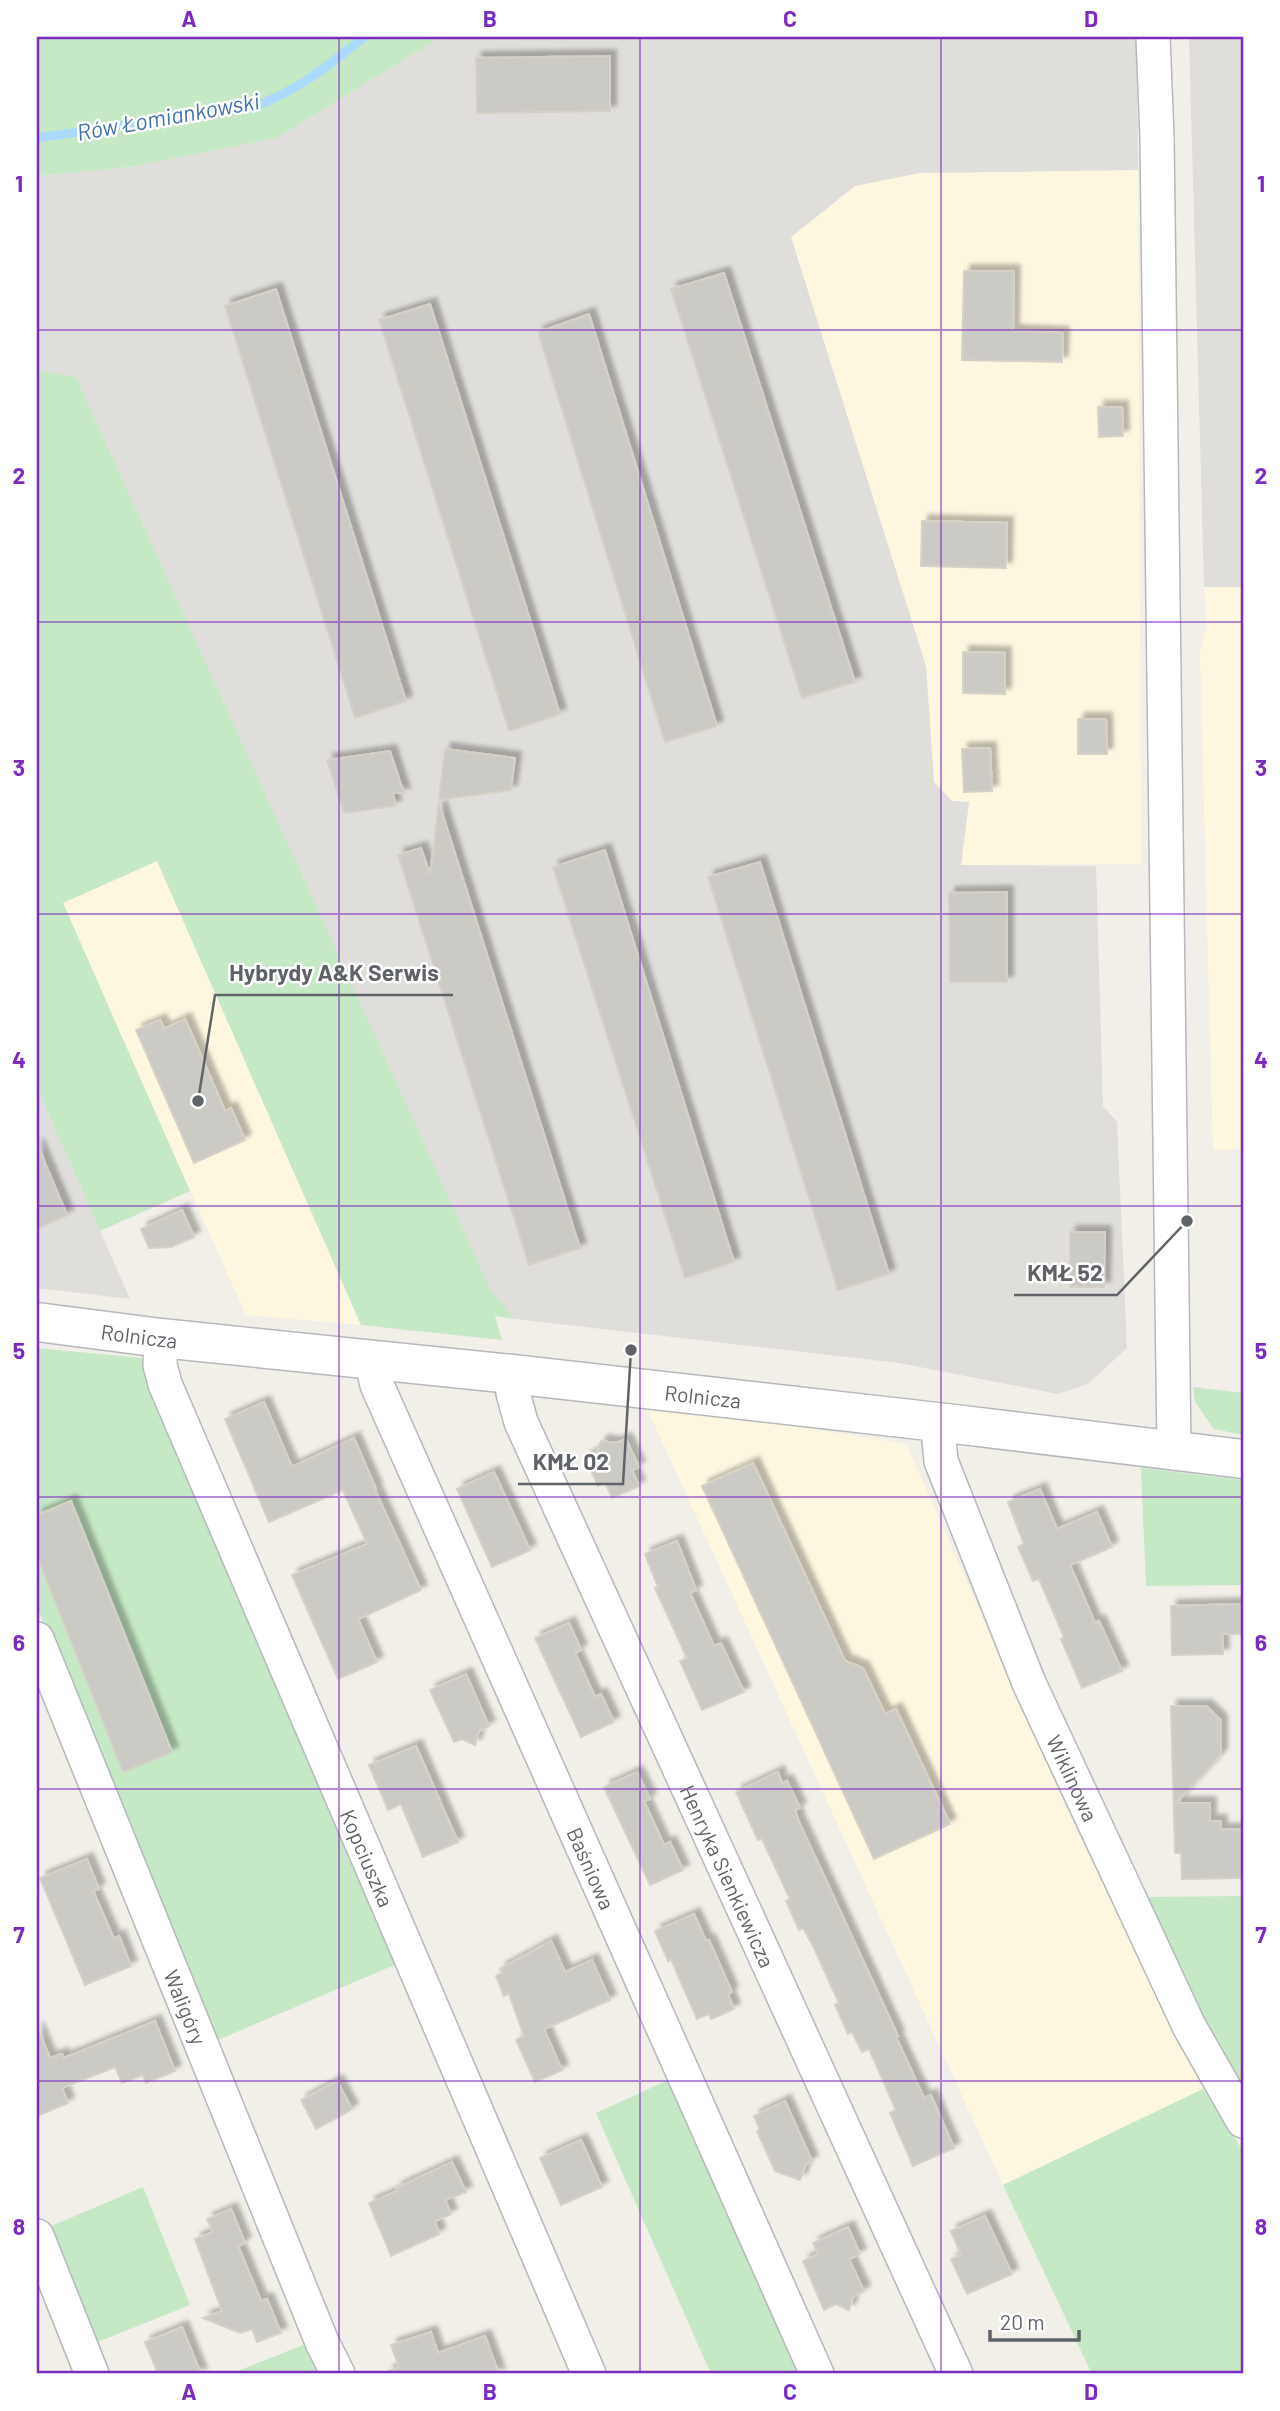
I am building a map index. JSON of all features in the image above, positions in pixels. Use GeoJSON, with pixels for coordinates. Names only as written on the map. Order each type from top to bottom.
{"type":"FeatureCollection","features":[{"type":"Feature","properties":{"kind":"street"},"geometry":{"type":"LineString","coordinates":[[1153,37],[1174,1450]]}},
{"type":"Feature","properties":{"kind":"street","name":"Rolnicza"},"geometry":{"type":"LineString","coordinates":[[37,1322],[161,1338],[946,1423],[1243,1459]]}},
{"type":"Feature","properties":{"kind":"street","name":"Kopciuszka"},"geometry":{"type":"LineString","coordinates":[[161,1338],[160,1365],[165,1384],[589,2374]]}},
{"type":"Feature","properties":{"kind":"street","name":"Baśniowa"},"geometry":{"type":"LineString","coordinates":[[375,1361],[377,1385],[817,2374]]}},
{"type":"Feature","properties":{"kind":"street","name":"Henryka Sienkiewicza"},"geometry":{"type":"LineString","coordinates":[[512,1374],[513,1393],[521,1422],[956,2374]]}},
{"type":"Feature","properties":{"kind":"street","name":"Wiklinowa"},"geometry":{"type":"LineString","coordinates":[[946,1423],[939,1440],[941,1461],[1029,1683],[1189,2026],[1241,2113]]}},
{"type":"Feature","properties":{"kind":"street","name":"Waligóry"},"geometry":{"type":"LineString","coordinates":[[37,1639],[322,2342],[338,2374]]}},
{"type":"Feature","properties":{"kind":"street"},"geometry":{"type":"LineString","coordinates":[[37,2236],[92,2374]]}},
{"type":"Feature","properties":{"kind":"shaded area"},"geometry":{"type":"Polygon","coordinates":[[[441,37],[1137,37],[1138,170],[919,173],[855,186],[791,237],[926,666],[934,782],[952,801],[969,802],[961,865],[1096,866],[1103,1106],[1117,1122],[1127,1348],[1088,1384],[1058,1394],[899,1363],[515,1319],[491,1292],[76,377],[37,370],[37,176],[130,167],[277,138],[441,37]]]}},
{"type":"Feature","properties":{"kind":"shaded area"},"geometry":{"type":"Polygon","coordinates":[[[1189,37],[1243,37],[1243,587],[1204,587],[1189,37]]]}},
{"type":"Feature","properties":{"kind":"shaded area"},"geometry":{"type":"Polygon","coordinates":[[[1138,170],[1141,864],[961,865],[969,803],[952,801],[934,782],[926,666],[791,237],[855,186],[919,173],[1138,170]]]}},
{"type":"Feature","properties":{"kind":"shaded area"},"geometry":{"type":"Polygon","coordinates":[[[1204,587],[1243,587],[1243,1149],[1213,1150],[1200,654],[1207,625],[1204,587]]]}},
{"type":"Feature","properties":{"kind":"shaded area"},"geometry":{"type":"Polygon","coordinates":[[[157,861],[361,1325],[246,1315],[102,994],[62,903],[157,861]]]}},
{"type":"Feature","properties":{"kind":"shaded area"},"geometry":{"type":"Polygon","coordinates":[[[37,1088],[100,1231],[130,1299],[37,1288],[37,1088]]]}},
{"type":"Feature","properties":{"kind":"shaded area"},"geometry":{"type":"Polygon","coordinates":[[[644,1402],[906,1444],[1074,1825],[1203,2089],[1003,2185],[644,1402]]]}},
{"type":"Feature","properties":{"kind":"green space"},"geometry":{"type":"Polygon","coordinates":[[[37,37],[441,37],[277,138],[130,167],[37,176],[37,37]]]}},
{"type":"Feature","properties":{"kind":"green space"},"geometry":{"type":"Polygon","coordinates":[[[37,370],[76,377],[491,1291],[515,1319],[495,1316],[502,1340],[361,1325],[157,861],[63,903],[190,1191],[100,1231],[37,1088],[37,370]]]}},
{"type":"Feature","properties":{"kind":"green space"},"geometry":{"type":"Polygon","coordinates":[[[37,1348],[142,1358],[399,1963],[213,2042],[37,1607],[37,1348]]]}},
{"type":"Feature","properties":{"kind":"green space"},"geometry":{"type":"Polygon","coordinates":[[[1193,1387],[1243,1393],[1243,1435],[1214,1429],[1195,1402],[1193,1387]]]}},
{"type":"Feature","properties":{"kind":"green space"},"geometry":{"type":"Polygon","coordinates":[[[1141,1468],[1243,1480],[1243,1585],[1146,1586],[1141,1468]]]}},
{"type":"Feature","properties":{"kind":"green space"},"geometry":{"type":"Polygon","coordinates":[[[1243,1896],[1243,2085],[1235,2087],[1146,1897],[1243,1896]]]}},
{"type":"Feature","properties":{"kind":"green space"},"geometry":{"type":"Polygon","coordinates":[[[675,2077],[808,2374],[711,2374],[596,2113],[675,2077]]]}},
{"type":"Feature","properties":{"kind":"green space"},"geometry":{"type":"Polygon","coordinates":[[[1203,2089],[1243,2151],[1243,2374],[1092,2374],[1003,2185],[1203,2089]]]}},
{"type":"Feature","properties":{"kind":"green space"},"geometry":{"type":"Polygon","coordinates":[[[143,2187],[190,2305],[95,2343],[49,2227],[143,2187]]]}},
{"type":"Feature","properties":{"kind":"green space"},"geometry":{"type":"Polygon","coordinates":[[[313,2341],[328,2374],[230,2374],[313,2341]]]}},
{"type":"Feature","properties":{"kind":"building"},"geometry":{"type":"Polygon","coordinates":[[[610,56],[610,111],[477,113],[476,58],[610,56]]]}},
{"type":"Feature","properties":{"kind":"building"},"geometry":{"type":"Polygon","coordinates":[[[964,271],[1014,271],[1013,331],[1063,333],[1062,362],[962,360],[964,271]]]}},
{"type":"Feature","properties":{"kind":"building"},"geometry":{"type":"Polygon","coordinates":[[[724,273],[855,682],[802,698],[671,289],[724,273]]]}},
{"type":"Feature","properties":{"kind":"building"},"geometry":{"type":"Polygon","coordinates":[[[276,289],[406,701],[355,718],[225,306],[276,289]]]}},
{"type":"Feature","properties":{"kind":"building"},"geometry":{"type":"Polygon","coordinates":[[[430,304],[560,714],[509,731],[379,320],[430,304]]]}},
{"type":"Feature","properties":{"kind":"building"},"geometry":{"type":"Polygon","coordinates":[[[589,314],[717,726],[665,742],[538,332],[589,314]]]}},
{"type":"Feature","properties":{"kind":"building"},"geometry":{"type":"Polygon","coordinates":[[[1098,407],[1122,407],[1123,436],[1099,437],[1098,407]]]}},
{"type":"Feature","properties":{"kind":"building"},"geometry":{"type":"Polygon","coordinates":[[[922,521],[1007,523],[1006,568],[921,566],[922,521]]]}},
{"type":"Feature","properties":{"kind":"building"},"geometry":{"type":"Polygon","coordinates":[[[963,652],[1005,653],[1005,694],[963,693],[963,652]]]}},
{"type":"Feature","properties":{"kind":"building"},"geometry":{"type":"Polygon","coordinates":[[[1078,719],[1106,719],[1107,754],[1078,754],[1078,719]]]}},
{"type":"Feature","properties":{"kind":"building"},"geometry":{"type":"Polygon","coordinates":[[[990,748],[992,791],[964,792],[962,749],[990,748]]]}},
{"type":"Feature","properties":{"kind":"building"},"geometry":{"type":"Polygon","coordinates":[[[445,749],[515,758],[511,790],[439,800],[445,749]]]}},
{"type":"Feature","properties":{"kind":"building"},"geometry":{"type":"Polygon","coordinates":[[[390,751],[404,794],[393,792],[395,806],[344,813],[327,760],[390,751]]]}},
{"type":"Feature","properties":{"kind":"building"},"geometry":{"type":"Polygon","coordinates":[[[439,803],[580,1248],[529,1265],[398,855],[421,848],[430,874],[439,803]]]}},
{"type":"Feature","properties":{"kind":"building"},"geometry":{"type":"Polygon","coordinates":[[[605,850],[734,1262],[685,1278],[553,867],[605,850]]]}},
{"type":"Feature","properties":{"kind":"building"},"geometry":{"type":"Polygon","coordinates":[[[760,862],[889,1274],[838,1290],[708,877],[760,862]]]}},
{"type":"Feature","properties":{"kind":"building"},"geometry":{"type":"Polygon","coordinates":[[[1007,892],[1007,982],[950,982],[949,893],[1007,892]]]}},
{"type":"Feature","properties":{"kind":"building"},"geometry":{"type":"Polygon","coordinates":[[[185,1019],[225,1111],[231,1108],[245,1140],[194,1163],[136,1030],[160,1020],[164,1029],[185,1019]]]}},
{"type":"Feature","properties":{"kind":"building"},"geometry":{"type":"Polygon","coordinates":[[[37,1144],[67,1215],[37,1229],[37,1144]]]}},
{"type":"Feature","properties":{"kind":"building"},"geometry":{"type":"Polygon","coordinates":[[[182,1210],[194,1237],[171,1247],[149,1248],[141,1229],[182,1210]]]}},
{"type":"Feature","properties":{"kind":"building"},"geometry":{"type":"Polygon","coordinates":[[[1070,1232],[1105,1232],[1104,1287],[1070,1287],[1070,1232]]]}},
{"type":"Feature","properties":{"kind":"building"},"geometry":{"type":"Polygon","coordinates":[[[264,1402],[292,1467],[354,1438],[421,1590],[358,1619],[377,1662],[338,1679],[292,1575],[367,1544],[343,1490],[269,1522],[225,1419],[264,1402]]]}},
{"type":"Feature","properties":{"kind":"building"},"geometry":{"type":"Polygon","coordinates":[[[626,1439],[639,1467],[632,1470],[639,1486],[612,1498],[605,1482],[598,1486],[585,1458],[598,1451],[601,1441],[616,1443],[626,1439]]]}},
{"type":"Feature","properties":{"kind":"building"},"geometry":{"type":"Polygon","coordinates":[[[753,1463],[845,1661],[863,1668],[885,1714],[896,1709],[950,1824],[874,1859],[702,1486],[753,1463]]]}},
{"type":"Feature","properties":{"kind":"building"},"geometry":{"type":"Polygon","coordinates":[[[494,1472],[530,1550],[492,1567],[457,1489],[494,1472]]]}},
{"type":"Feature","properties":{"kind":"building"},"geometry":{"type":"Polygon","coordinates":[[[1040,1489],[1057,1529],[1097,1512],[1112,1547],[1070,1565],[1095,1623],[1099,1621],[1122,1671],[1082,1688],[1039,1579],[1033,1581],[1018,1547],[1024,1544],[1008,1502],[1040,1489]]]}},
{"type":"Feature","properties":{"kind":"building"},"geometry":{"type":"Polygon","coordinates":[[[71,1501],[172,1752],[123,1772],[37,1556],[37,1515],[71,1501]]]}},
{"type":"Feature","properties":{"kind":"building"},"geometry":{"type":"Polygon","coordinates":[[[677,1541],[696,1590],[690,1593],[714,1646],[721,1643],[744,1692],[702,1710],[680,1661],[687,1658],[655,1588],[658,1587],[645,1554],[677,1541]]]}},
{"type":"Feature","properties":{"kind":"building"},"geometry":{"type":"Polygon","coordinates":[[[1243,1604],[1243,1634],[1222,1634],[1223,1654],[1172,1655],[1171,1606],[1243,1604]]]}},
{"type":"Feature","properties":{"kind":"building"},"geometry":{"type":"Polygon","coordinates":[[[569,1623],[581,1650],[575,1653],[595,1697],[601,1694],[614,1722],[581,1737],[535,1638],[569,1623]]]}},
{"type":"Feature","properties":{"kind":"building"},"geometry":{"type":"Polygon","coordinates":[[[466,1674],[489,1726],[479,1731],[475,1745],[462,1739],[454,1742],[430,1690],[466,1674]]]}},
{"type":"Feature","properties":{"kind":"building"},"geometry":{"type":"Polygon","coordinates":[[[1171,1706],[1206,1706],[1221,1721],[1221,1754],[1176,1803],[1210,1803],[1210,1821],[1221,1821],[1221,1830],[1242,1829],[1243,1878],[1182,1879],[1181,1853],[1175,1853],[1171,1706]]]}},
{"type":"Feature","properties":{"kind":"building"},"geometry":{"type":"Polygon","coordinates":[[[416,1746],[458,1842],[423,1857],[401,1804],[388,1810],[369,1765],[416,1746]]]}},
{"type":"Feature","properties":{"kind":"building"},"geometry":{"type":"Polygon","coordinates":[[[637,1772],[650,1799],[644,1801],[664,1845],[670,1842],[683,1870],[650,1885],[604,1787],[637,1772]]]}},
{"type":"Feature","properties":{"kind":"building"},"geometry":{"type":"Polygon","coordinates":[[[778,1772],[782,1783],[787,1781],[800,1808],[795,1810],[799,1822],[924,2098],[931,2095],[954,2148],[913,2166],[890,2113],[896,2110],[869,2049],[862,2052],[852,2032],[848,2034],[835,2005],[839,2003],[814,1948],[803,1928],[799,1930],[786,1901],[790,1899],[736,1792],[778,1772]]]}},
{"type":"Feature","properties":{"kind":"building"},"geometry":{"type":"Polygon","coordinates":[[[87,1859],[99,1889],[93,1891],[114,1939],[119,1936],[131,1966],[85,1985],[40,1878],[87,1859]]]}},
{"type":"Feature","properties":{"kind":"building"},"geometry":{"type":"Polygon","coordinates":[[[694,1914],[732,1992],[728,1994],[734,2009],[711,2019],[709,2014],[697,2019],[671,1959],[668,1961],[655,1931],[694,1914]]]}},
{"type":"Feature","properties":{"kind":"building"},"geometry":{"type":"Polygon","coordinates":[[[551,1941],[565,1972],[592,1960],[610,2000],[544,2029],[562,2070],[535,2082],[516,2040],[524,2036],[509,1994],[504,1996],[496,1976],[502,1973],[500,1969],[551,1941]]]}},
{"type":"Feature","properties":{"kind":"building"},"geometry":{"type":"Polygon","coordinates":[[[155,2021],[175,2071],[146,2083],[143,2075],[122,2083],[115,2067],[62,2088],[68,2103],[37,2116],[37,2028],[50,2058],[62,2054],[64,2058],[155,2021]]]}},
{"type":"Feature","properties":{"kind":"building"},"geometry":{"type":"Polygon","coordinates":[[[337,2081],[352,2109],[316,2129],[301,2100],[337,2081]]]}},
{"type":"Feature","properties":{"kind":"building"},"geometry":{"type":"Polygon","coordinates":[[[785,2101],[812,2161],[806,2164],[800,2180],[775,2171],[757,2131],[760,2130],[754,2116],[785,2101]]]}},
{"type":"Feature","properties":{"kind":"building"},"geometry":{"type":"Polygon","coordinates":[[[581,2140],[602,2187],[561,2205],[540,2158],[581,2140]]]}},
{"type":"Feature","properties":{"kind":"building"},"geometry":{"type":"Polygon","coordinates":[[[452,2162],[466,2192],[445,2200],[451,2214],[435,2221],[439,2234],[391,2256],[369,2203],[452,2162]]]}},
{"type":"Feature","properties":{"kind":"building"},"geometry":{"type":"Polygon","coordinates":[[[231,2209],[245,2243],[238,2246],[261,2301],[267,2299],[281,2333],[257,2342],[252,2329],[240,2333],[203,2318],[222,2311],[195,2239],[213,2232],[207,2219],[231,2209]]]}},
{"type":"Feature","properties":{"kind":"building"},"geometry":{"type":"Polygon","coordinates":[[[985,2216],[1012,2274],[967,2294],[951,2259],[961,2255],[951,2231],[985,2216]]]}},
{"type":"Feature","properties":{"kind":"building"},"geometry":{"type":"Polygon","coordinates":[[[848,2227],[860,2254],[849,2259],[864,2291],[853,2297],[849,2310],[836,2304],[824,2310],[803,2261],[818,2254],[813,2243],[848,2227]]]}},
{"type":"Feature","properties":{"kind":"building"},"geometry":{"type":"Polygon","coordinates":[[[182,2327],[201,2374],[158,2374],[145,2342],[182,2327]]]}},
{"type":"Feature","properties":{"kind":"building"},"geometry":{"type":"Polygon","coordinates":[[[431,2332],[438,2353],[485,2336],[499,2374],[388,2374],[388,2371],[399,2367],[391,2345],[431,2332]]]}},
{"type":"Feature","properties":{"kind":"waterway","name":"Rów Łomiankowski"},"geometry":{"type":"LineString","coordinates":[[37,138],[256,106],[301,84],[364,37]]}},
{"type":"Feature","properties":{"kind":"place","name":"Hybrydy A&K Serwis"},"geometry":{"type":"Point","coordinates":[198,1101]}},
{"type":"Feature","properties":{"kind":"place","name":"KMŁ 52"},"geometry":{"type":"Point","coordinates":[1187,1221]}},
{"type":"Feature","properties":{"kind":"place","name":"KMŁ 02"},"geometry":{"type":"Point","coordinates":[631,1350]}}]}
